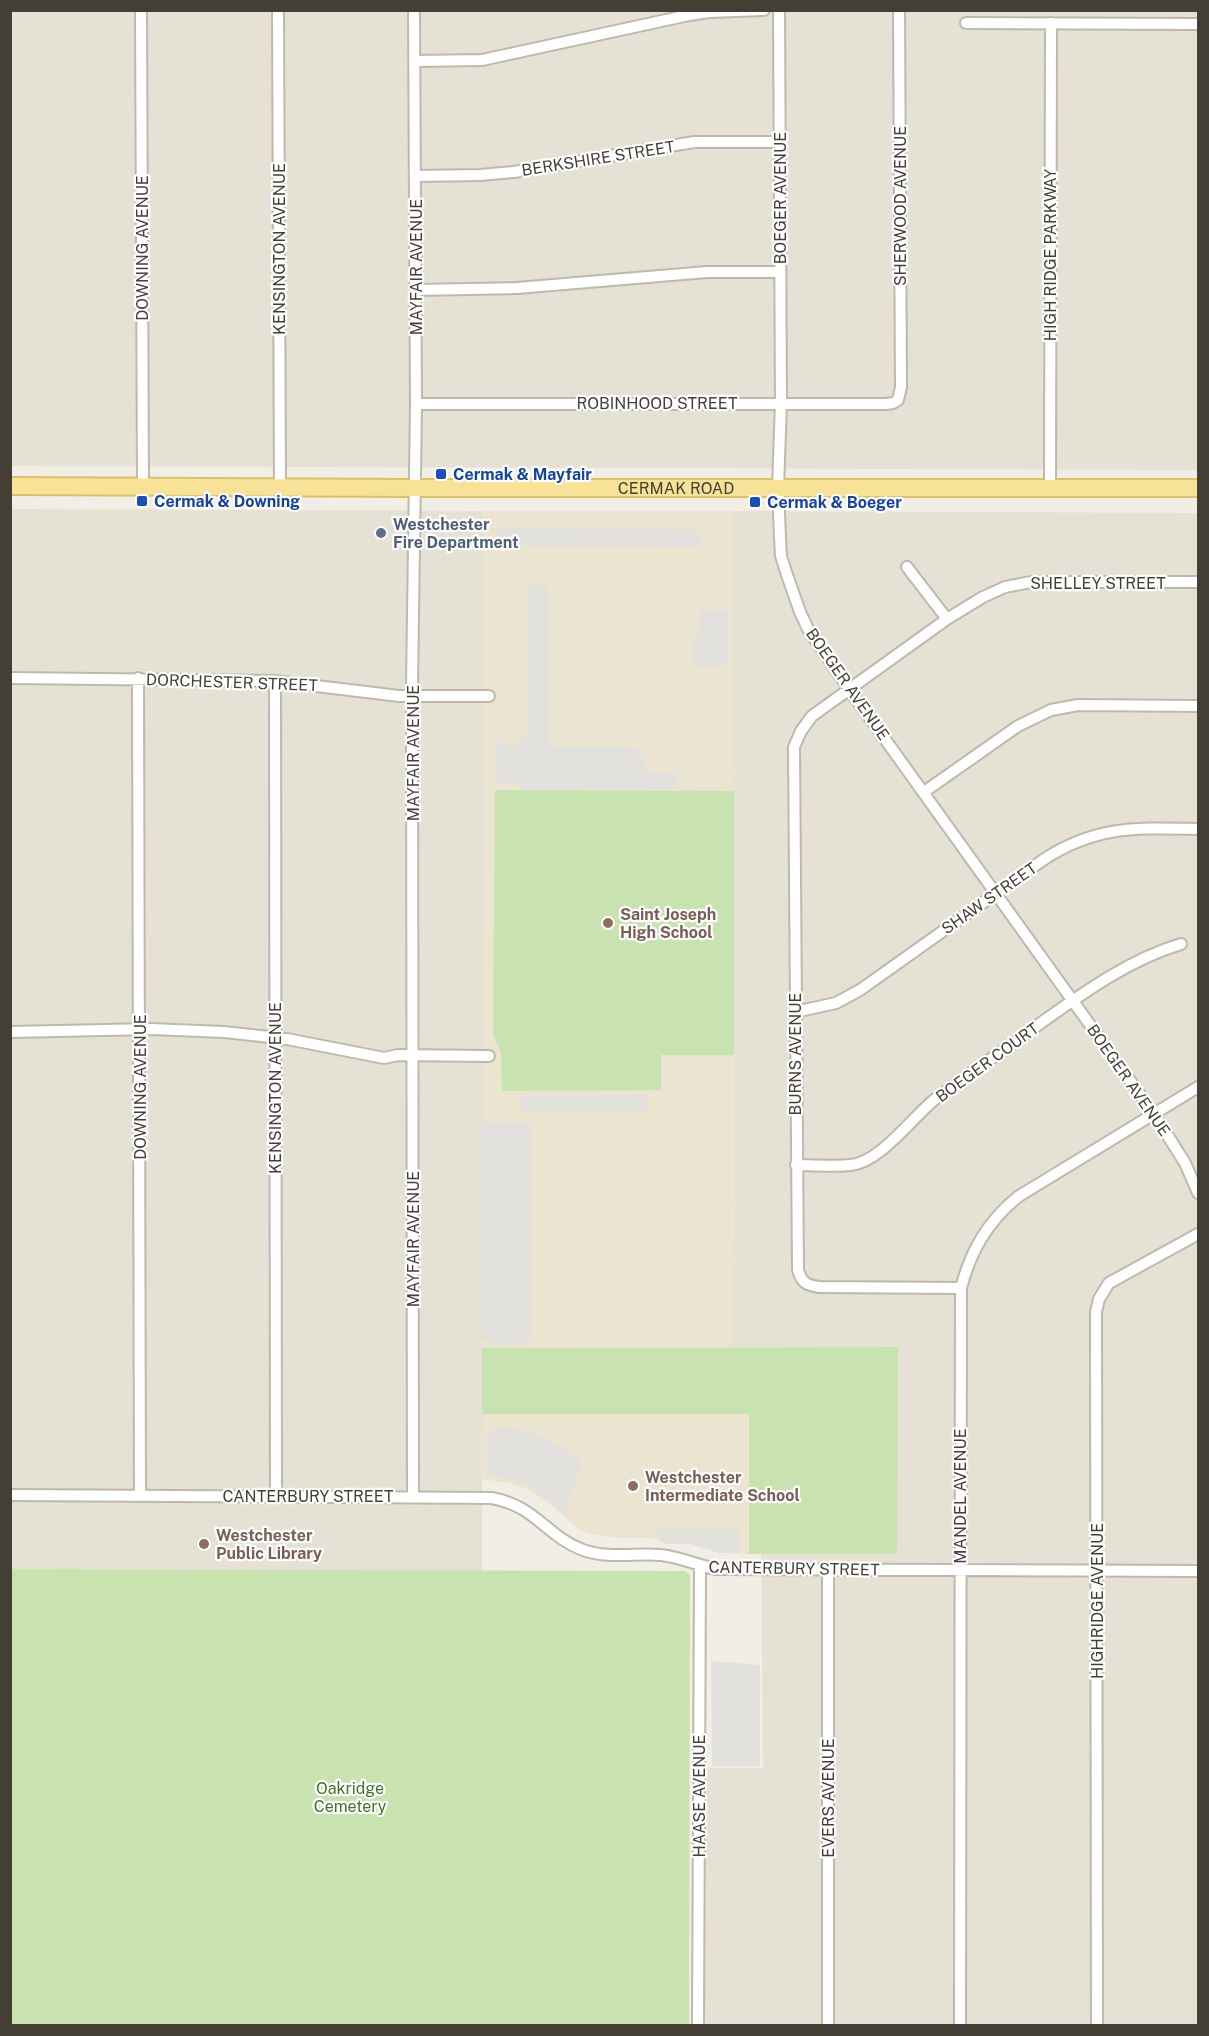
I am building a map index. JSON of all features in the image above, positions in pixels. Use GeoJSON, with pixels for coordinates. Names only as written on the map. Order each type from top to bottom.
{"type":"FeatureCollection","features":[{"type":"Feature","properties":{"kind":"main road","name":"CERMAK ROAD"},"geometry":{"type":"LineString","coordinates":[[10,486],[1198,488]]}},
{"type":"Feature","properties":{"kind":"street","name":"DOWNING AVENUE"},"geometry":{"type":"LineString","coordinates":[[141,10],[142,486]]}},
{"type":"Feature","properties":{"kind":"street","name":"KENSINGTON AVENUE"},"geometry":{"type":"LineString","coordinates":[[278,10],[280,487]]}},
{"type":"Feature","properties":{"kind":"street","name":"MAYFAIR AVENUE"},"geometry":{"type":"LineString","coordinates":[[413,1496],[412,696],[416,404],[414,10]]}},
{"type":"Feature","properties":{"kind":"street"},"geometry":{"type":"LineString","coordinates":[[415,61],[482,60],[689,15],[764,10]]}},
{"type":"Feature","properties":{"kind":"street","name":"BOEGER AVENUE"},"geometry":{"type":"LineString","coordinates":[[778,10],[781,403],[778,487],[782,556],[793,594],[808,629],[849,689],[1154,1114],[1185,1163],[1198,1193]]}},
{"type":"Feature","properties":{"kind":"street","name":"SHERWOOD AVENUE"},"geometry":{"type":"LineString","coordinates":[[898,400],[901,387],[899,10]]}},
{"type":"Feature","properties":{"kind":"street"},"geometry":{"type":"LineString","coordinates":[[966,23],[1198,24]]}},
{"type":"Feature","properties":{"kind":"street","name":"HIGH RIDGE PARKWAY"},"geometry":{"type":"LineString","coordinates":[[1050,23],[1050,487]]}},
{"type":"Feature","properties":{"kind":"street","name":"BERKSHIRE STREET"},"geometry":{"type":"LineString","coordinates":[[416,176],[514,172],[694,142],[780,142]]}},
{"type":"Feature","properties":{"kind":"street"},"geometry":{"type":"LineString","coordinates":[[415,290],[517,288],[707,272],[780,272]]}},
{"type":"Feature","properties":{"kind":"street","name":"ROBINHOOD STREET"},"geometry":{"type":"LineString","coordinates":[[416,404],[886,404],[898,400]]}},
{"type":"Feature","properties":{"kind":"street"},"geometry":{"type":"LineString","coordinates":[[907,567],[947,620]]}},
{"type":"Feature","properties":{"kind":"street","name":"SHELLEY STREET"},"geometry":{"type":"LineString","coordinates":[[849,689],[947,620],[993,592],[1020,583],[1198,582]]}},
{"type":"Feature","properties":{"kind":"street","name":"DORCHESTER STREET"},"geometry":{"type":"LineString","coordinates":[[10,678],[275,681],[412,696],[489,696]]}},
{"type":"Feature","properties":{"kind":"street","name":"DOWNING AVENUE"},"geometry":{"type":"LineString","coordinates":[[138,678],[140,1495]]}},
{"type":"Feature","properties":{"kind":"street","name":"KENSINGTON AVENUE"},"geometry":{"type":"LineString","coordinates":[[275,681],[276,1496]]}},
{"type":"Feature","properties":{"kind":"street","name":"BURNS AVENUE"},"geometry":{"type":"LineString","coordinates":[[849,689],[812,716],[801,730],[794,747],[798,1270],[801,1279],[807,1285],[819,1287],[961,1288]]}},
{"type":"Feature","properties":{"kind":"street"},"geometry":{"type":"LineString","coordinates":[[924,792],[1018,726],[1051,710],[1078,705],[1198,706]]}},
{"type":"Feature","properties":{"kind":"street","name":"SHAW STREET"},"geometry":{"type":"LineString","coordinates":[[795,1012],[836,1003],[860,990],[1058,850],[1089,836],[1123,829],[1198,829]]}},
{"type":"Feature","properties":{"kind":"street","name":"BOEGER COURT"},"geometry":{"type":"LineString","coordinates":[[796,1165],[851,1165],[872,1157],[883,1150],[916,1114],[1073,1000],[1129,964],[1181,944]]}},
{"type":"Feature","properties":{"kind":"street"},"geometry":{"type":"LineString","coordinates":[[10,1032],[140,1030],[224,1032],[274,1037],[384,1058],[414,1055],[489,1056]]}},
{"type":"Feature","properties":{"kind":"street","name":"MANDEL AVENUE"},"geometry":{"type":"LineString","coordinates":[[960,2025],[961,1288],[976,1244],[1004,1208],[1019,1196],[1198,1087]]}},
{"type":"Feature","properties":{"kind":"street","name":"HIGHRIDGE AVENUE"},"geometry":{"type":"LineString","coordinates":[[1097,2025],[1096,1312],[1099,1299],[1109,1283],[1198,1234]]}},
{"type":"Feature","properties":{"kind":"street","name":"CANTERBURY STREET"},"geometry":{"type":"LineString","coordinates":[[10,1495],[478,1496],[500,1499],[522,1508],[558,1536],[582,1550],[606,1555],[672,1556],[715,1569],[1198,1572]]}},
{"type":"Feature","properties":{"kind":"street","name":"HAASE AVENUE"},"geometry":{"type":"LineString","coordinates":[[698,2025],[700,1566]]}},
{"type":"Feature","properties":{"kind":"street","name":"EVERS AVENUE"},"geometry":{"type":"LineString","coordinates":[[828,1570],[828,2025]]}},
{"type":"Feature","properties":{"kind":"shaded area"},"geometry":{"type":"Polygon","coordinates":[[[11,11],[1198,11],[1198,470],[11,466],[11,11]]]}},
{"type":"Feature","properties":{"kind":"shaded area"},"geometry":{"type":"Polygon","coordinates":[[[11,509],[482,511],[482,1571],[11,1569],[11,509]]]}},
{"type":"Feature","properties":{"kind":"shaded area","name":"Saint Joseph High School"},"geometry":{"type":"Polygon","coordinates":[[[482,511],[733,511],[734,1347],[482,1348],[482,511]]]}},
{"type":"Feature","properties":{"kind":"shaded area"},"geometry":{"type":"Polygon","coordinates":[[[733,511],[1198,513],[1198,2025],[704,2026],[706,1768],[763,1768],[761,1554],[897,1554],[897,1347],[734,1347],[733,511]]]}},
{"type":"Feature","properties":{"kind":"shaded area"},"geometry":{"type":"Polygon","coordinates":[[[496,528],[697,530],[702,538],[701,547],[496,546],[496,528]]]}},
{"type":"Feature","properties":{"kind":"shaded area"},"geometry":{"type":"Polygon","coordinates":[[[533,585],[547,585],[547,593],[549,593],[549,747],[638,748],[638,757],[645,757],[646,772],[677,773],[677,789],[521,789],[520,783],[495,783],[495,732],[498,740],[508,747],[519,744],[527,736],[528,588],[533,585]]]}},
{"type":"Feature","properties":{"kind":"shaded area"},"geometry":{"type":"Polygon","coordinates":[[[699,610],[728,610],[727,666],[693,666],[693,635],[699,635],[699,610]]]}},
{"type":"Feature","properties":{"kind":"shaded area"},"geometry":{"type":"Polygon","coordinates":[[[648,1095],[648,1110],[521,1111],[521,1096],[648,1095]]]}},
{"type":"Feature","properties":{"kind":"shaded area"},"geometry":{"type":"Polygon","coordinates":[[[482,1122],[530,1122],[531,1339],[526,1339],[523,1345],[492,1345],[490,1339],[482,1339],[482,1122]]]}},
{"type":"Feature","properties":{"kind":"shaded area","name":"Westchester Intermediate School"},"geometry":{"type":"Polygon","coordinates":[[[482,1414],[749,1414],[749,1554],[720,1553],[691,1544],[667,1544],[655,1538],[619,1538],[589,1534],[577,1528],[551,1505],[527,1489],[509,1483],[481,1479],[482,1414]]]}},
{"type":"Feature","properties":{"kind":"shaded area"},"geometry":{"type":"Polygon","coordinates":[[[498,1427],[513,1428],[543,1437],[580,1460],[581,1468],[564,1513],[533,1488],[516,1481],[488,1475],[489,1436],[492,1430],[498,1427]]]}},
{"type":"Feature","properties":{"kind":"shaded area"},"geometry":{"type":"Polygon","coordinates":[[[658,1529],[740,1529],[739,1553],[720,1553],[691,1544],[667,1544],[658,1540],[658,1529]]]}},
{"type":"Feature","properties":{"kind":"shaded area"},"geometry":{"type":"Polygon","coordinates":[[[711,1661],[760,1665],[760,1766],[712,1766],[711,1661]]]}},
{"type":"Feature","properties":{"kind":"green space"},"geometry":{"type":"Polygon","coordinates":[[[495,790],[734,791],[734,1055],[661,1055],[661,1090],[502,1091],[501,1053],[493,1034],[495,790]]]}},
{"type":"Feature","properties":{"kind":"green space"},"geometry":{"type":"Polygon","coordinates":[[[898,1347],[897,1554],[749,1554],[749,1414],[482,1414],[482,1348],[898,1347]]]}},
{"type":"Feature","properties":{"kind":"green space","name":"Oakridge Cemetery"},"geometry":{"type":"Polygon","coordinates":[[[11,1569],[685,1571],[690,1575],[689,2025],[11,2025],[11,1569]]]}},
{"type":"Feature","properties":{"kind":"place","name":"Cermak & Mayfair"},"geometry":{"type":"Point","coordinates":[441,474]}},
{"type":"Feature","properties":{"kind":"place","name":"Cermak & Downing"},"geometry":{"type":"Point","coordinates":[142,501]}},
{"type":"Feature","properties":{"kind":"place","name":"Cermak & Boeger"},"geometry":{"type":"Point","coordinates":[755,502]}},
{"type":"Feature","properties":{"kind":"place","name":"Westchester Fire Department"},"geometry":{"type":"Point","coordinates":[381,533]}},
{"type":"Feature","properties":{"kind":"place","name":"Saint Joseph High School"},"geometry":{"type":"Point","coordinates":[608,923]}},
{"type":"Feature","properties":{"kind":"place","name":"Westchester Intermediate School"},"geometry":{"type":"Point","coordinates":[633,1486]}},
{"type":"Feature","properties":{"kind":"place","name":"Westchester Public Library"},"geometry":{"type":"Point","coordinates":[204,1544]}}]}
